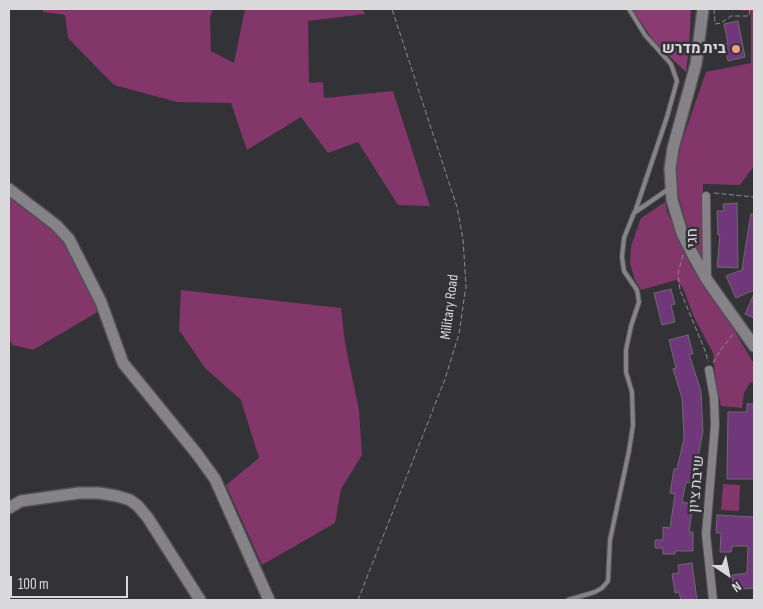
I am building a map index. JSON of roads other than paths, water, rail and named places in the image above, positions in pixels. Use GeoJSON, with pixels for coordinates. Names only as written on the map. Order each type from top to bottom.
{"type":"FeatureCollection","features":[{"type":"Feature","properties":{"kind":"street"},"geometry":{"type":"LineString","coordinates":[[703,9],[696,64],[673,148],[670,169],[671,187],[675,211],[687,243],[707,280],[741,325],[754,346]]}},
{"type":"Feature","properties":{"kind":"street"},"geometry":{"type":"LineString","coordinates":[[9,189],[56,225],[69,239],[101,302],[123,362],[215,479],[269,600]]}},
{"type":"Feature","properties":{"kind":"street","name":"חגי"},"geometry":{"type":"LineString","coordinates":[[706,196],[707,280]]}},
{"type":"Feature","properties":{"kind":"street","name":"שיבת ציון"},"geometry":{"type":"LineString","coordinates":[[709,370],[714,398],[715,425],[706,534],[713,600]]}},
{"type":"Feature","properties":{"kind":"street"},"geometry":{"type":"LineString","coordinates":[[9,506],[27,500],[79,493],[99,493],[130,500],[148,518],[200,600]]}},
{"type":"Feature","properties":{"kind":"lane"},"geometry":{"type":"LineString","coordinates":[[568,600],[595,592],[608,581],[610,540],[633,425],[632,392],[626,372],[626,350],[639,302],[638,290],[624,271],[622,257],[624,238],[667,117],[677,81],[671,64],[645,35],[629,9]]}},
{"type":"Feature","properties":{"kind":"lane"},"geometry":{"type":"LineString","coordinates":[[634,213],[671,187]]}},
{"type":"Feature","properties":{"kind":"place","name":"בית מדרש"},"geometry":{"type":"Point","coordinates":[736,49]}}]}
